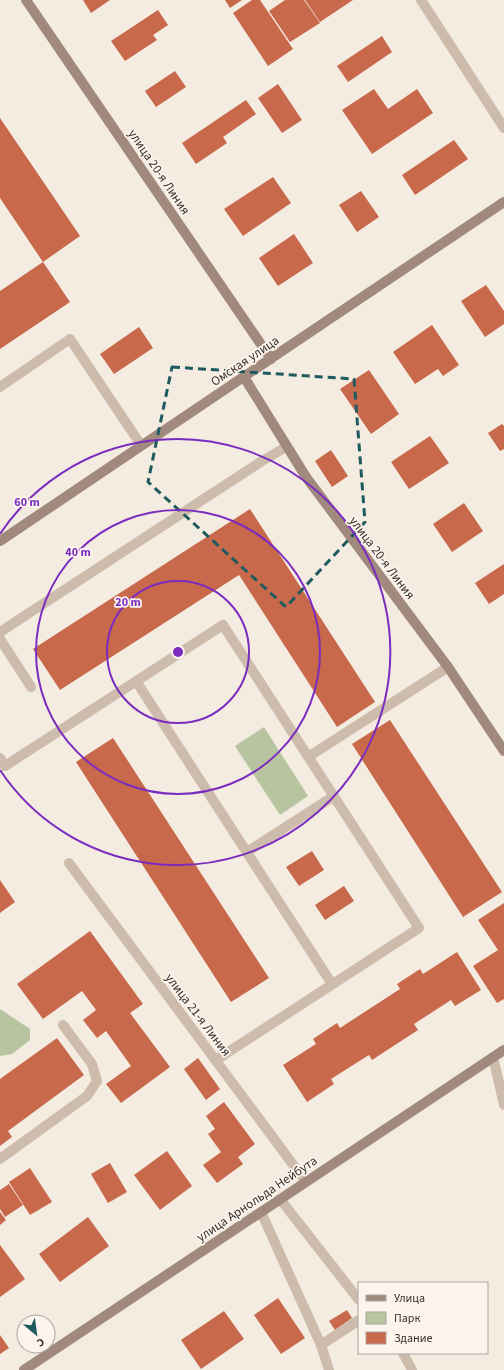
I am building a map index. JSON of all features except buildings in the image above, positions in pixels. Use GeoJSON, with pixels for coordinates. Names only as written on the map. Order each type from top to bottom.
{"type":"FeatureCollection","features":[{"type":"Feature","properties":{"kind":"street","name":"улица 20-я Линия"},"geometry":{"type":"LineString","coordinates":[[26,0],[271,359]]}},
{"type":"Feature","properties":{"kind":"street"},"geometry":{"type":"LineString","coordinates":[[421,0],[504,128]]}},
{"type":"Feature","properties":{"kind":"street","name":"Омская улица"},"geometry":{"type":"LineString","coordinates":[[0,541],[504,202]]}},
{"type":"Feature","properties":{"kind":"street"},"geometry":{"type":"LineString","coordinates":[[0,387],[70,340],[141,445]]}},
{"type":"Feature","properties":{"kind":"street","name":"улица 20-я Линия"},"geometry":{"type":"LineString","coordinates":[[244,377],[286,447],[310,483],[448,667],[504,751]]}},
{"type":"Feature","properties":{"kind":"street"},"geometry":{"type":"LineString","coordinates":[[0,632],[286,447]]}},
{"type":"Feature","properties":{"kind":"street"},"geometry":{"type":"LineString","coordinates":[[3,762],[136,682],[223,625],[419,928],[216,1060]]}},
{"type":"Feature","properties":{"kind":"street"},"geometry":{"type":"LineString","coordinates":[[0,639],[31,687]]}},
{"type":"Feature","properties":{"kind":"street"},"geometry":{"type":"LineString","coordinates":[[308,757],[448,667]]}},
{"type":"Feature","properties":{"kind":"street"},"geometry":{"type":"LineString","coordinates":[[136,682],[332,984]]}},
{"type":"Feature","properties":{"kind":"street"},"geometry":{"type":"LineString","coordinates":[[247,852],[334,796]]}},
{"type":"Feature","properties":{"kind":"street","name":"улица 21-я Линия"},"geometry":{"type":"LineString","coordinates":[[70,863],[306,1182]]}},
{"type":"Feature","properties":{"kind":"street"},"geometry":{"type":"LineString","coordinates":[[0,1159],[87,1096],[97,1081],[92,1064],[63,1025]]}},
{"type":"Feature","properties":{"kind":"street","name":"улица Арнольда Нейбута"},"geometry":{"type":"LineString","coordinates":[[24,1370],[504,1050]]}},
{"type":"Feature","properties":{"kind":"street"},"geometry":{"type":"LineString","coordinates":[[493,1057],[504,1105]]}},
{"type":"Feature","properties":{"kind":"street"},"geometry":{"type":"LineString","coordinates":[[280,1199],[358,1299]]}},
{"type":"Feature","properties":{"kind":"street"},"geometry":{"type":"LineString","coordinates":[[261,1212],[321,1345],[329,1370]]}},
{"type":"Feature","properties":{"kind":"street"},"geometry":{"type":"LineString","coordinates":[[321,1345],[358,1321]]}},
{"type":"Feature","properties":{"kind":"street"},"geometry":{"type":"LineString","coordinates":[[404,1354],[412,1370]]}},
{"type":"Feature","properties":{"kind":"highlighted area"},"geometry":{"type":"Polygon","coordinates":[[[172,367],[354,379],[365,522],[286,607],[148,482],[172,367]]]}},
{"type":"Feature","properties":{"kind":"green space"},"geometry":{"type":"Polygon","coordinates":[[[264,727],[308,796],[280,815],[235,746],[264,727]]]}},
{"type":"Feature","properties":{"kind":"green space"},"geometry":{"type":"Polygon","coordinates":[[[0,1009],[30,1029],[30,1040],[12,1054],[0,1056],[0,1009]]]}}]}
